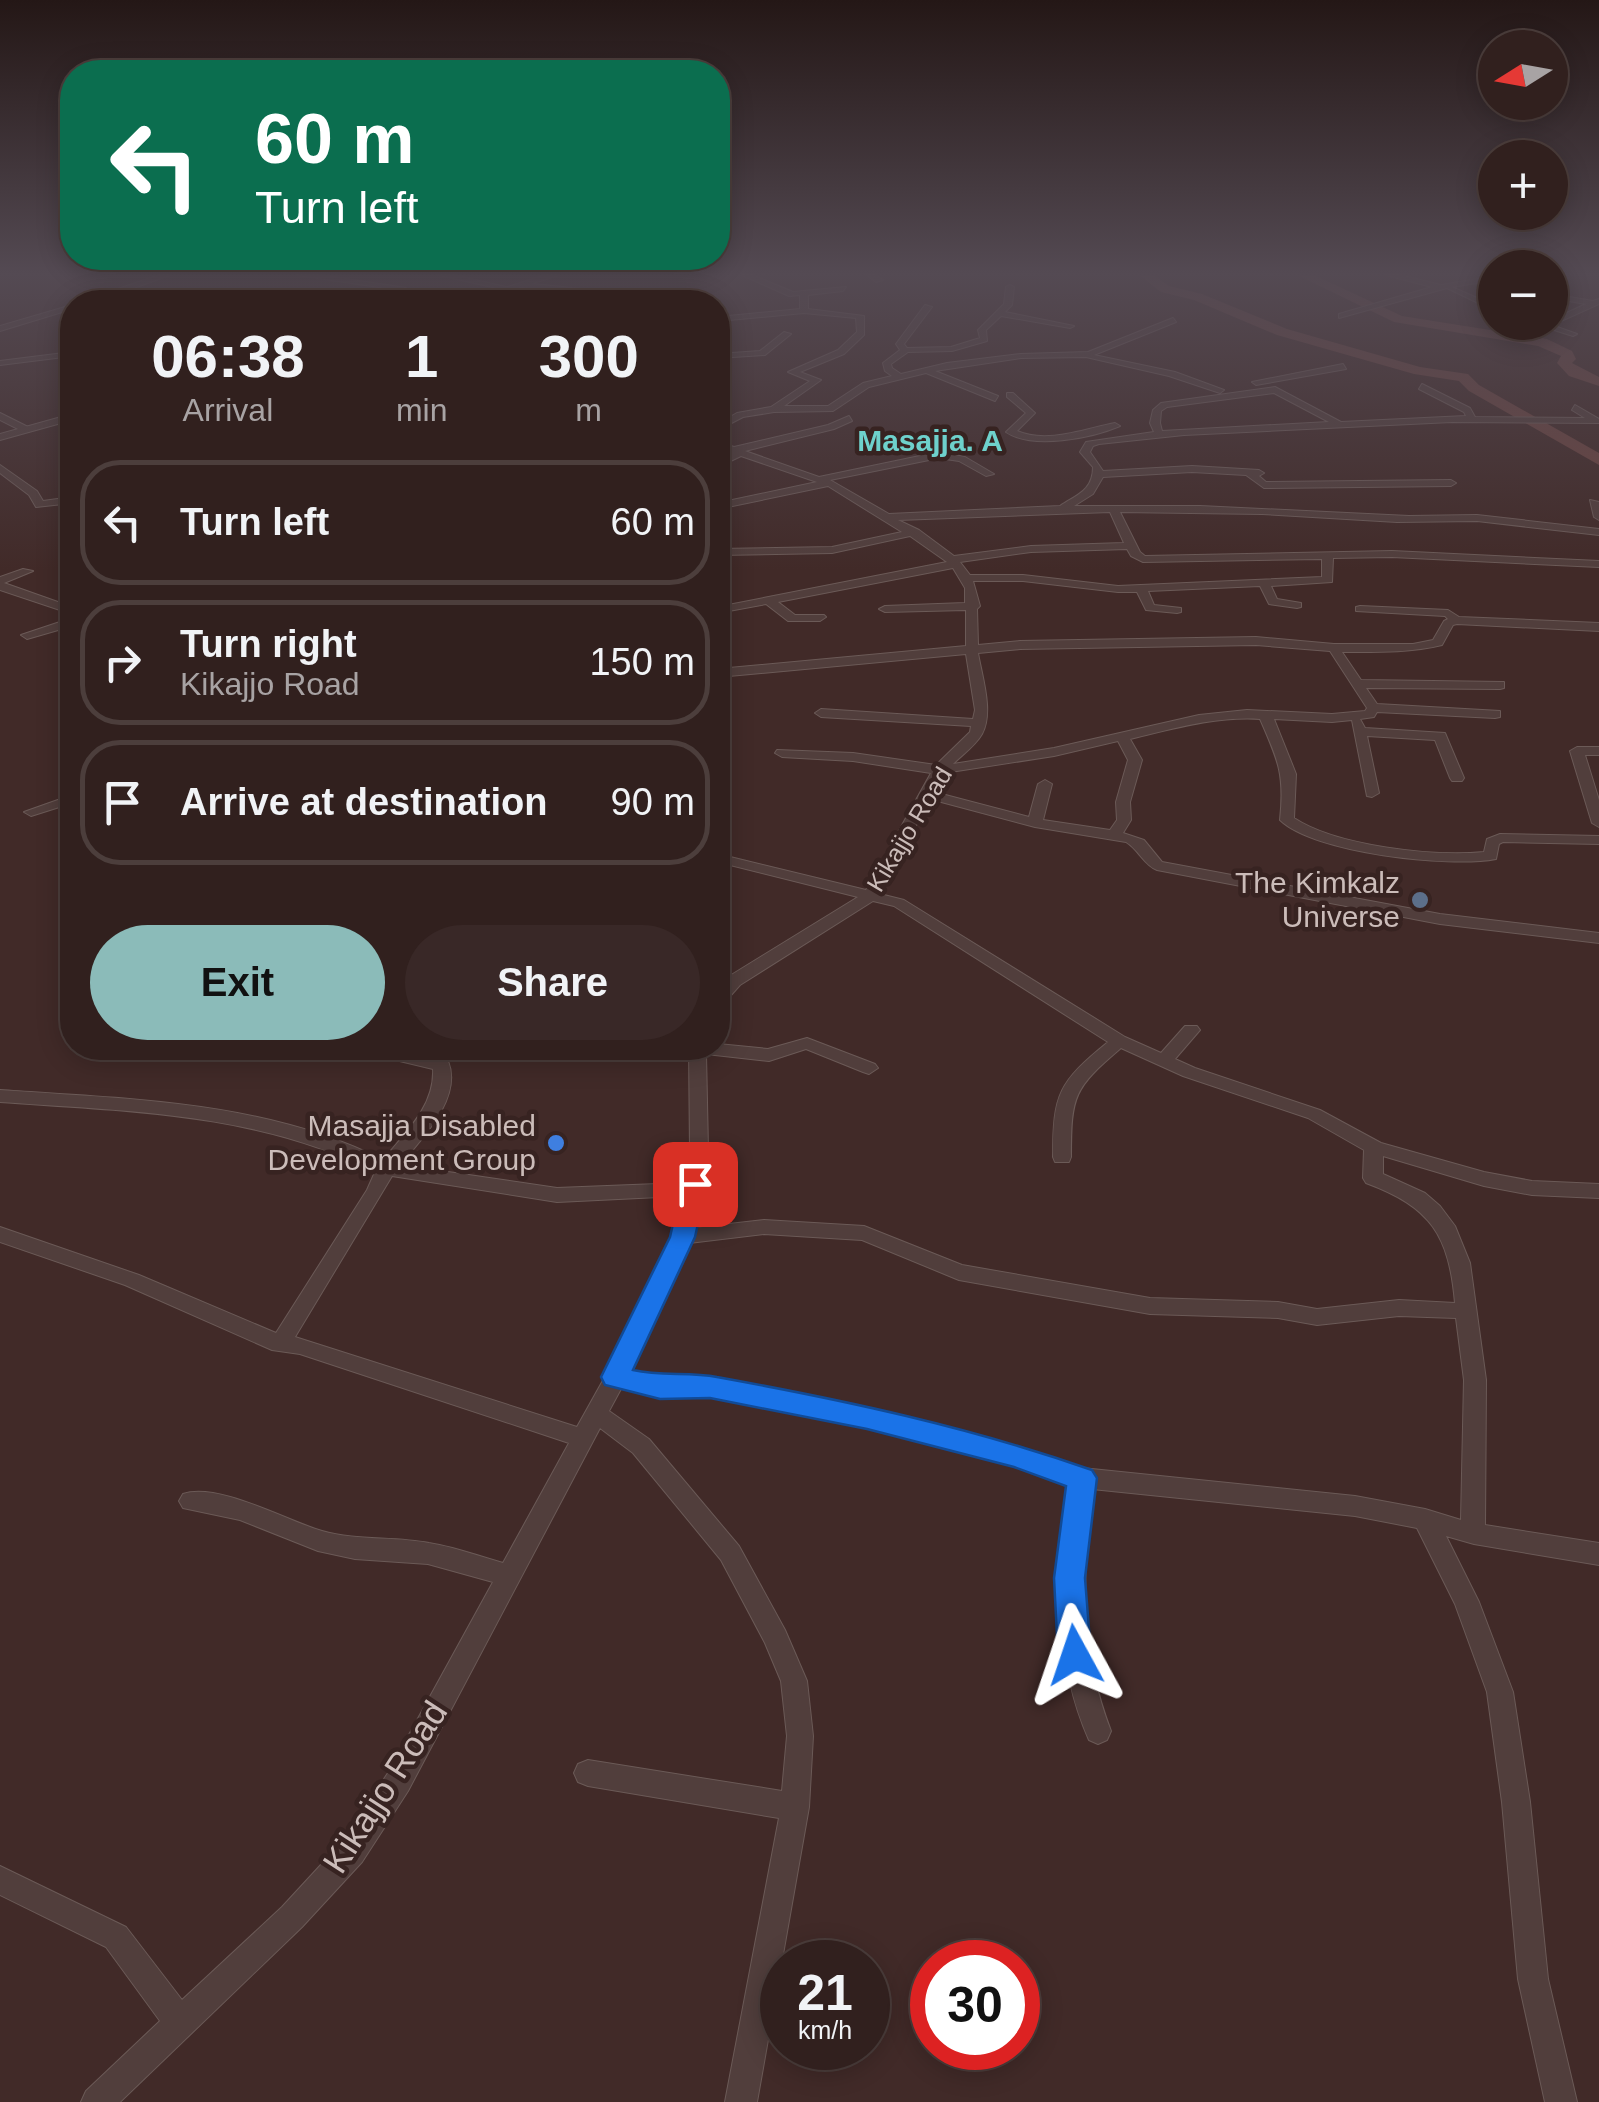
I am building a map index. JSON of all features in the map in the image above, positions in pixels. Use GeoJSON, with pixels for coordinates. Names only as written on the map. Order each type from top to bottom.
{"type":"FeatureCollection","features":[{"type":"Feature","properties":{"kind":"street"},"geometry":{"type":"LineString","coordinates":[[774,409],[816,380],[795,373]]}},
{"type":"Feature","properties":{"kind":"street"},"geometry":{"type":"LineString","coordinates":[[894,373],[900,378]]}},
{"type":"Feature","properties":{"kind":"street"},"geometry":{"type":"LineString","coordinates":[[730,421],[774,409],[825,410],[859,388],[924,373]]}},
{"type":"Feature","properties":{"kind":"street"},"geometry":{"type":"LineString","coordinates":[[932,373],[994,398]]}},
{"type":"Feature","properties":{"kind":"street"},"geometry":{"type":"LineString","coordinates":[[1159,373],[1186,377],[1232,395]]}},
{"type":"Feature","properties":{"kind":"street"},"geometry":{"type":"LineString","coordinates":[[1220,390],[1310,373]]}},
{"type":"Feature","properties":{"kind":"street"},"geometry":{"type":"LineString","coordinates":[[1422,388],[1467,410],[1473,420]]}},
{"type":"Feature","properties":{"kind":"street"},"geometry":{"type":"LineString","coordinates":[[1160,435],[1155,423],[1160,407],[1280,392],[1341,425]]}},
{"type":"Feature","properties":{"kind":"street"},"geometry":{"type":"LineString","coordinates":[[1010,395],[1031,412],[1011,432],[1018,437],[1114,426],[1132,437]]}},
{"type":"Feature","properties":{"kind":"street"},"geometry":{"type":"LineString","coordinates":[[1100,474],[1085,448],[1098,441],[1341,425],[1473,420],[1596,422],[1575,408]]}},
{"type":"Feature","properties":{"kind":"street"},"geometry":{"type":"LineString","coordinates":[[0,416],[27,430]]}},
{"type":"Feature","properties":{"kind":"street"},"geometry":{"type":"LineString","coordinates":[[730,457],[831,428],[849,419]]}},
{"type":"Feature","properties":{"kind":"street"},"geometry":{"type":"LineString","coordinates":[[0,437],[60,420]]}},
{"type":"Feature","properties":{"kind":"street"},"geometry":{"type":"LineString","coordinates":[[730,449],[825,481],[916,532],[968,578],[974,606],[972,652],[980,724],[821,713]]}},
{"type":"Feature","properties":{"kind":"street"},"geometry":{"type":"LineString","coordinates":[[730,503],[938,456],[962,459],[989,474]]}},
{"type":"Feature","properties":{"kind":"street"},"geometry":{"type":"LineString","coordinates":[[0,468],[33,493],[40,504],[60,502]]}},
{"type":"Feature","properties":{"kind":"street"},"geometry":{"type":"LineString","coordinates":[[1100,474],[1192,469],[1283,474]]}},
{"type":"Feature","properties":{"kind":"street"},"geometry":{"type":"LineString","coordinates":[[1250,472],[1264,485],[1451,483]]}},
{"type":"Feature","properties":{"kind":"street"},"geometry":{"type":"LineString","coordinates":[[1064,506],[1092,492],[1100,474]]}},
{"type":"Feature","properties":{"kind":"street"},"geometry":{"type":"LineString","coordinates":[[1594,502],[1599,517]]}},
{"type":"Feature","properties":{"kind":"street"},"geometry":{"type":"LineString","coordinates":[[889,517],[1064,506],[1480,518],[1599,532]]}},
{"type":"Feature","properties":{"kind":"street"},"geometry":{"type":"LineString","coordinates":[[1113,508],[1139,556],[1156,560],[1392,554],[1599,564]]}},
{"type":"Feature","properties":{"kind":"street"},"geometry":{"type":"LineString","coordinates":[[730,552],[832,550],[916,532]]}},
{"type":"Feature","properties":{"kind":"street"},"geometry":{"type":"LineString","coordinates":[[730,607],[1032,549],[1132,546]]}},
{"type":"Feature","properties":{"kind":"street"},"geometry":{"type":"LineString","coordinates":[[968,578],[1004,577],[1100,588],[1328,580],[1327,557]]}},
{"type":"Feature","properties":{"kind":"street"},"geometry":{"type":"LineString","coordinates":[[0,583],[27,571]]}},
{"type":"Feature","properties":{"kind":"street"},"geometry":{"type":"LineString","coordinates":[[1264,582],[1273,602],[1297,605]]}},
{"type":"Feature","properties":{"kind":"street"},"geometry":{"type":"LineString","coordinates":[[0,583],[60,606]]}},
{"type":"Feature","properties":{"kind":"street"},"geometry":{"type":"LineString","coordinates":[[1141,588],[1150,608],[1177,610]]}},
{"type":"Feature","properties":{"kind":"street"},"geometry":{"type":"LineString","coordinates":[[767,599],[792,619],[820,617]]}},
{"type":"Feature","properties":{"kind":"street"},"geometry":{"type":"LineString","coordinates":[[886,608],[974,606]]}},
{"type":"Feature","properties":{"kind":"street"},"geometry":{"type":"LineString","coordinates":[[1360,609],[1448,613],[1456,620]]}},
{"type":"Feature","properties":{"kind":"street"},"geometry":{"type":"LineString","coordinates":[[730,671],[1020,645],[1198,641],[1334,648],[1431,645],[1443,636],[1448,623],[1456,620],[1599,628]]}},
{"type":"Feature","properties":{"kind":"street"},"geometry":{"type":"LineString","coordinates":[[26,635],[60,625]]}},
{"type":"Feature","properties":{"kind":"street"},"geometry":{"type":"LineString","coordinates":[[1198,641],[1204,659]]}},
{"type":"Feature","properties":{"kind":"street"},"geometry":{"type":"LineString","coordinates":[[1334,648],[1373,708]]}},
{"type":"Feature","properties":{"kind":"street"},"geometry":{"type":"LineString","coordinates":[[1359,684],[1500,686]]}},
{"type":"Feature","properties":{"kind":"street"},"geometry":{"type":"LineString","coordinates":[[1373,708],[1495,714]]}},
{"type":"Feature","properties":{"kind":"street"},"geometry":{"type":"LineString","coordinates":[[1358,724],[1373,708]]}},
{"type":"Feature","properties":{"kind":"street"},"geometry":{"type":"LineString","coordinates":[[1264,714],[1289,760],[1292,783],[1288,820],[1299,828],[1380,852],[1455,859],[1492,856],[1492,842],[1500,838],[1599,840]]}},
{"type":"Feature","properties":{"kind":"street"},"geometry":{"type":"LineString","coordinates":[[782,752],[853,757],[939,770],[1122,737],[1199,718],[1264,714],[1440,736],[1457,778]]}},
{"type":"Feature","properties":{"kind":"street","name":"Kikajjo Road"},"geometry":{"type":"LineString","coordinates":[[730,976],[871,896],[939,770],[980,724]]}},
{"type":"Feature","properties":{"kind":"street"},"geometry":{"type":"LineString","coordinates":[[1358,724],[1372,793]]}},
{"type":"Feature","properties":{"kind":"street"},"geometry":{"type":"LineString","coordinates":[[1114,836],[1122,827],[1122,802],[1134,774],[1135,760],[1122,737]]}},
{"type":"Feature","properties":{"kind":"street"},"geometry":{"type":"LineString","coordinates":[[1599,751],[1576,752],[1599,823]]}},
{"type":"Feature","properties":{"kind":"street"},"geometry":{"type":"LineString","coordinates":[[1034,823],[1044,784]]}},
{"type":"Feature","properties":{"kind":"street"},"geometry":{"type":"LineString","coordinates":[[926,794],[1034,823],[1140,843],[1157,864],[1224,879],[1440,918],[1599,938]]}},
{"type":"Feature","properties":{"kind":"street"},"geometry":{"type":"LineString","coordinates":[[31,812],[60,803]]}},
{"type":"Feature","properties":{"kind":"street"},"geometry":{"type":"LineString","coordinates":[[730,861],[899,903],[1119,1041],[1263,1100],[1314,1114],[1374,1148],[1484,1179],[1532,1188],[1599,1191]]}},
{"type":"Feature","properties":{"kind":"street"},"geometry":{"type":"LineString","coordinates":[[1164,1061],[1191,1030]]}},
{"type":"Feature","properties":{"kind":"street"},"geometry":{"type":"LineString","coordinates":[[1062,1157],[1061,1115],[1070,1084],[1119,1041]]}},
{"type":"Feature","properties":{"kind":"street"},"geometry":{"type":"LineString","coordinates":[[730,1051],[769,1054],[807,1044],[869,1068]]}},
{"type":"Feature","properties":{"kind":"street"},"geometry":{"type":"LineString","coordinates":[[280,1344],[359,1221],[386,1169],[421,1125],[442,1090],[442,1065],[420,1060]]}},
{"type":"Feature","properties":{"kind":"street","name":"Kikajjo Road"},"geometry":{"type":"LineString","coordinates":[[96,2102],[292,1916],[352,1852],[398,1782],[616,1377],[682,1237],[694,1189],[698,1150],[697,1060]]}},
{"type":"Feature","properties":{"kind":"street"},"geometry":{"type":"LineString","coordinates":[[0,1096],[150,1108],[254,1125],[318,1138],[386,1169],[556,1194],[694,1189]]}},
{"type":"Feature","properties":{"kind":"street"},"geometry":{"type":"LineString","coordinates":[[1374,1148],[1373,1178],[1420,1198],[1452,1235],[1463,1266],[1475,1381],[1469,1497],[1474,1534]]}},
{"type":"Feature","properties":{"kind":"street"},"geometry":{"type":"LineString","coordinates":[[682,1237],[764,1228],[864,1233],[959,1272],[1150,1306],[1278,1310],[1316,1316],[1398,1308],[1466,1311]]}},
{"type":"Feature","properties":{"kind":"street"},"geometry":{"type":"LineString","coordinates":[[0,1234],[132,1280],[280,1344],[300,1346],[433,1387],[582,1438]]}},
{"type":"Feature","properties":{"kind":"street"},"geometry":{"type":"LineString","coordinates":[[616,1377],[660,1388],[710,1386],[867,1418],[1016,1455],[1082,1478],[1355,1506],[1425,1519],[1474,1534],[1599,1554]]}},
{"type":"Feature","properties":{"kind":"street"},"geometry":{"type":"LineString","coordinates":[[596,1414],[642,1446],[730,1552],[794,1681],[800,1736],[795,1807],[741,2102]]}},
{"type":"Feature","properties":{"kind":"street"},"geometry":{"type":"LineString","coordinates":[[1082,1478],[1070,1578],[1072,1632],[1078,1678],[1098,1731]]}},
{"type":"Feature","properties":{"kind":"street"},"geometry":{"type":"LineString","coordinates":[[191,1501],[242,1510],[318,1541],[355,1549],[428,1553],[510,1576]]}},
{"type":"Feature","properties":{"kind":"street"},"geometry":{"type":"LineString","coordinates":[[1425,1519],[1467,1602],[1500,1692],[1516,1802],[1532,1979],[1561,2102]]}},
{"type":"Feature","properties":{"kind":"street"},"geometry":{"type":"LineString","coordinates":[[588,1773],[795,1807]]}},
{"type":"Feature","properties":{"kind":"street"},"geometry":{"type":"LineString","coordinates":[[0,1880],[116,1937],[180,2022]]}},
{"type":"Feature","properties":{"kind":"waterway"},"geometry":{"type":"LineString","coordinates":[[1434,373],[1463,377],[1474,388],[1599,460]]}},
{"type":"Feature","properties":{"kind":"waterway"},"geometry":{"type":"LineString","coordinates":[[1574,373],[1599,382]]}},
{"type":"Feature","properties":{"kind":"place","name":"The Kimkalz Universe"},"geometry":{"type":"Point","coordinates":[1420,900]}},
{"type":"Feature","properties":{"kind":"place","name":"Masajja Disabled Development Group"},"geometry":{"type":"Point","coordinates":[556,1143]}},
{"type":"Feature","properties":{"kind":"district","name":"Masajja. A"},"geometry":{"type":"Point","coordinates":[930,441]}},
{"type":"Feature","properties":{"kind":"route"},"geometry":{"type":"LineString","coordinates":[[695,1184],[670,1267],[616,1377],[660,1388],[710,1386],[867,1418],[1016,1455],[1082,1478],[1070,1578],[1075,1655]]}}]}
